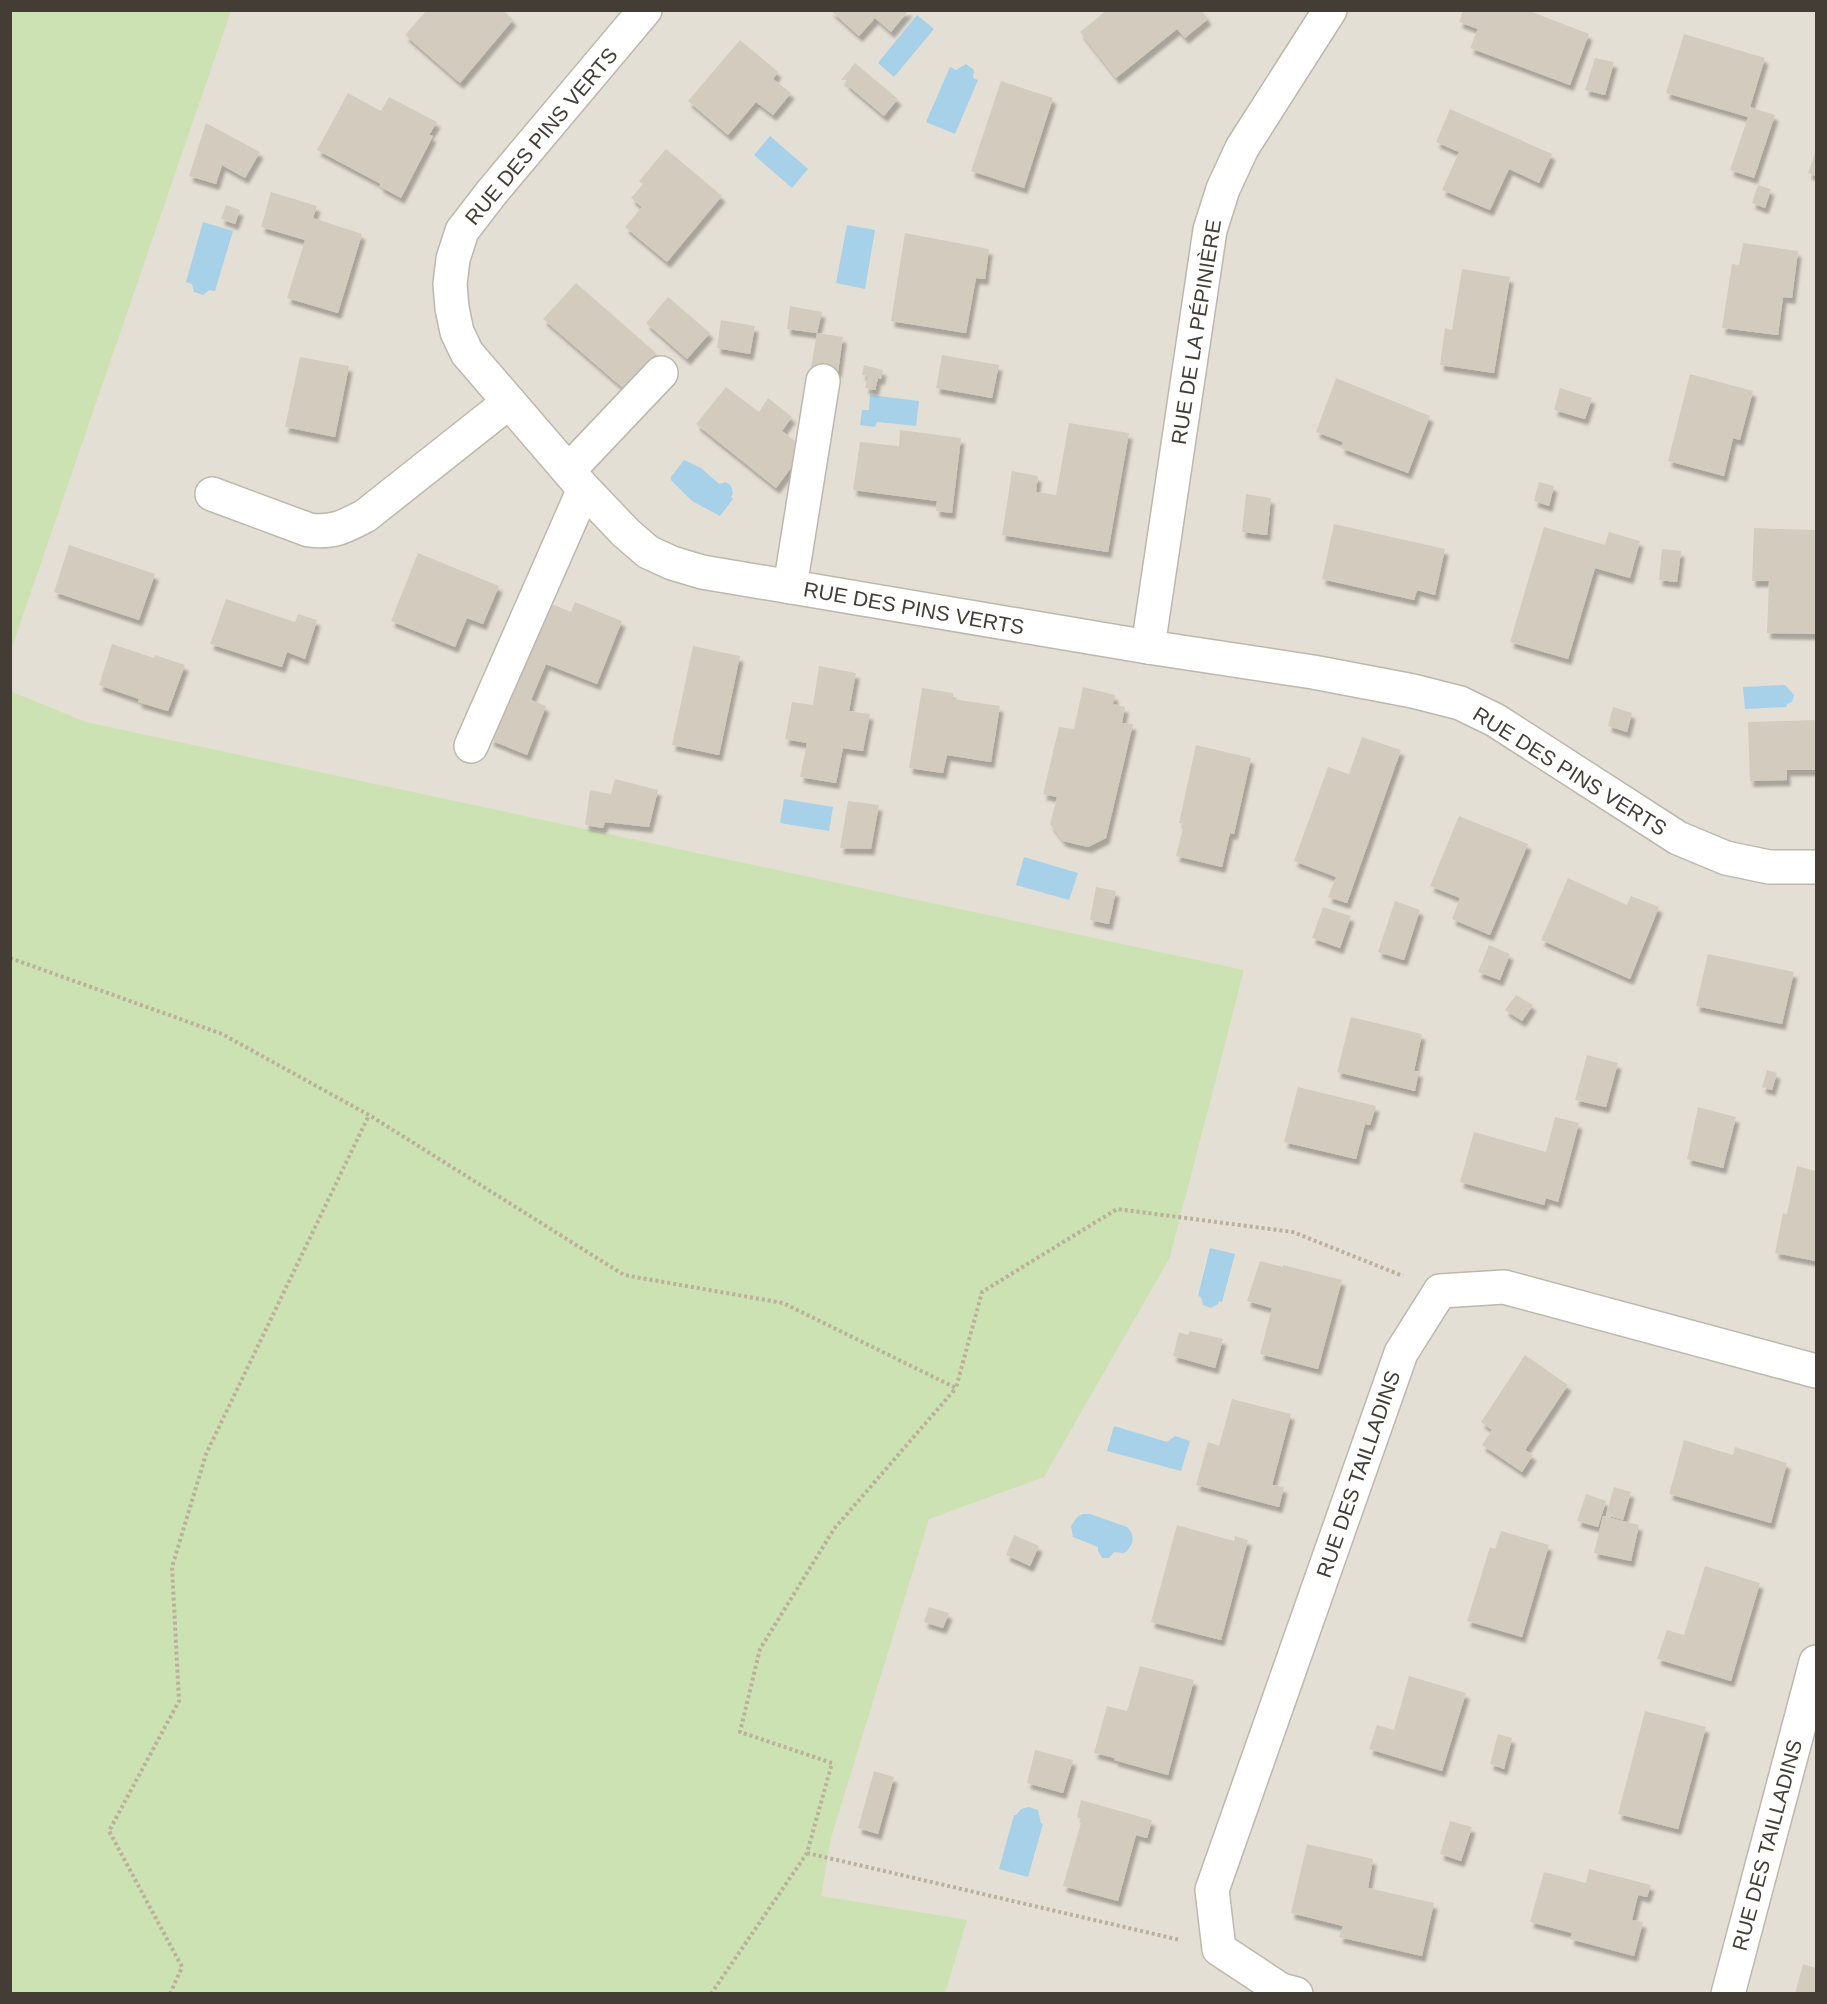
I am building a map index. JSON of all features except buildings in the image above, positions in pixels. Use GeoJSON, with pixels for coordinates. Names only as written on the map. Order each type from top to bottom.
{"type":"FeatureCollection","features":[{"type":"Feature","properties":{"kind":"street","name":"RUE DES PINS VERTS"},"geometry":{"type":"LineString","coordinates":[[645,10],[462,231],[453,259],[450,284],[457,332],[467,353],[626,533],[648,552],[702,572],[1148,647],[1314,672],[1413,691],[1460,703],[1495,720],[1678,838],[1726,858],[1768,867],[1816,867]]}},
{"type":"Feature","properties":{"kind":"street","name":"RUE DE LA PÉPINIÈRE"},"geometry":{"type":"LineString","coordinates":[[1148,647],[1210,230],[1223,189],[1242,148],[1330,10]]}},
{"type":"Feature","properties":{"kind":"street"},"geometry":{"type":"LineString","coordinates":[[471,746],[577,479],[661,373]]}},
{"type":"Feature","properties":{"kind":"street"},"geometry":{"type":"LineString","coordinates":[[790,586],[823,381]]}},
{"type":"Feature","properties":{"kind":"street"},"geometry":{"type":"LineString","coordinates":[[212,494],[309,530],[324,532],[342,528],[365,516],[509,402]]}},
{"type":"Feature","properties":{"kind":"street"},"geometry":{"type":"LineString","coordinates":[[1440,1291],[1504,1287],[1816,1371]]}},
{"type":"Feature","properties":{"kind":"street","name":"RUE DES TAILLADINS"},"geometry":{"type":"LineString","coordinates":[[1219,1949],[1212,1890],[1401,1353],[1440,1291]]}},
{"type":"Feature","properties":{"kind":"street","name":"RUE DES TAILLADINS"},"geometry":{"type":"LineString","coordinates":[[1728,1994],[1816,1662]]}},
{"type":"Feature","properties":{"kind":"street"},"geometry":{"type":"LineString","coordinates":[[1219,1949],[1281,1990],[1296,1994]]}},
{"type":"Feature","properties":{"kind":"path"},"geometry":{"type":"LineString","coordinates":[[10,958],[222,1034],[369,1114],[624,1275],[783,1303],[956,1388]]}},
{"type":"Feature","properties":{"kind":"path"},"geometry":{"type":"LineString","coordinates":[[170,1994],[182,1966],[109,1831],[179,1701],[172,1567],[206,1454],[369,1114]]}},
{"type":"Feature","properties":{"kind":"path"},"geometry":{"type":"LineString","coordinates":[[711,1994],[807,1852],[832,1762],[740,1732],[760,1649],[834,1530],[956,1388],[982,1292],[1117,1209],[1293,1232],[1440,1291]]}},
{"type":"Feature","properties":{"kind":"path"},"geometry":{"type":"LineString","coordinates":[[807,1852],[1219,1949]]}},
{"type":"Feature","properties":{"kind":"shaded area"},"geometry":{"type":"Polygon","coordinates":[[[11,11],[1816,11],[1816,1993],[11,1993],[11,11]]]}},
{"type":"Feature","properties":{"kind":"green space"},"geometry":{"type":"Polygon","coordinates":[[[10,11],[231,11],[11,650],[10,11]]]}},
{"type":"Feature","properties":{"kind":"green space"},"geometry":{"type":"Polygon","coordinates":[[[10,691],[86,722],[1244,970],[1170,1257],[1044,1477],[929,1519],[831,1838],[821,1896],[967,1920],[945,1993],[11,1993],[10,691]]]}},
{"type":"Feature","properties":{"kind":"water"},"geometry":{"type":"Polygon","coordinates":[[[917,15],[934,29],[894,77],[878,63],[917,15]]]}},
{"type":"Feature","properties":{"kind":"water"},"geometry":{"type":"Polygon","coordinates":[[[966,64],[974,70],[973,78],[978,80],[955,134],[926,122],[950,67],[956,70],[966,64]]]}},
{"type":"Feature","properties":{"kind":"water"},"geometry":{"type":"Polygon","coordinates":[[[770,136],[808,169],[792,188],[754,155],[770,136]]]}},
{"type":"Feature","properties":{"kind":"water"},"geometry":{"type":"Polygon","coordinates":[[[203,222],[233,231],[215,291],[209,290],[203,295],[194,292],[192,284],[186,282],[203,222]]]}},
{"type":"Feature","properties":{"kind":"water"},"geometry":{"type":"Polygon","coordinates":[[[847,225],[875,230],[865,289],[836,283],[847,225]]]}},
{"type":"Feature","properties":{"kind":"water"},"geometry":{"type":"Polygon","coordinates":[[[870,395],[919,401],[916,426],[877,422],[875,427],[860,425],[862,410],[869,410],[870,395]]]}},
{"type":"Feature","properties":{"kind":"water"},"geometry":{"type":"Polygon","coordinates":[[[684,460],[701,468],[719,484],[726,482],[731,486],[733,499],[720,516],[692,501],[671,480],[684,460]]]}},
{"type":"Feature","properties":{"kind":"water"},"geometry":{"type":"Polygon","coordinates":[[[1785,685],[1794,695],[1792,702],[1786,707],[1745,709],[1743,687],[1785,685]]]}},
{"type":"Feature","properties":{"kind":"water"},"geometry":{"type":"Polygon","coordinates":[[[784,799],[833,807],[829,831],[780,823],[784,799]]]}},
{"type":"Feature","properties":{"kind":"water"},"geometry":{"type":"Polygon","coordinates":[[[1024,857],[1078,873],[1069,900],[1016,885],[1024,857]]]}},
{"type":"Feature","properties":{"kind":"water"},"geometry":{"type":"Polygon","coordinates":[[[1210,1248],[1235,1254],[1222,1302],[1219,1301],[1211,1308],[1203,1305],[1201,1297],[1198,1296],[1210,1248]]]}},
{"type":"Feature","properties":{"kind":"water"},"geometry":{"type":"Polygon","coordinates":[[[1114,1426],[1167,1442],[1175,1436],[1190,1441],[1181,1471],[1107,1451],[1114,1426]]]}},
{"type":"Feature","properties":{"kind":"water"},"geometry":{"type":"Polygon","coordinates":[[[1090,1514],[1127,1527],[1133,1537],[1130,1547],[1124,1553],[1114,1552],[1109,1558],[1102,1558],[1098,1547],[1073,1537],[1071,1526],[1077,1517],[1090,1514]]]}},
{"type":"Feature","properties":{"kind":"water"},"geometry":{"type":"Polygon","coordinates":[[[1029,1807],[1038,1810],[1043,1824],[1028,1877],[999,1869],[1014,1815],[1021,1809],[1029,1807]]]}}]}
